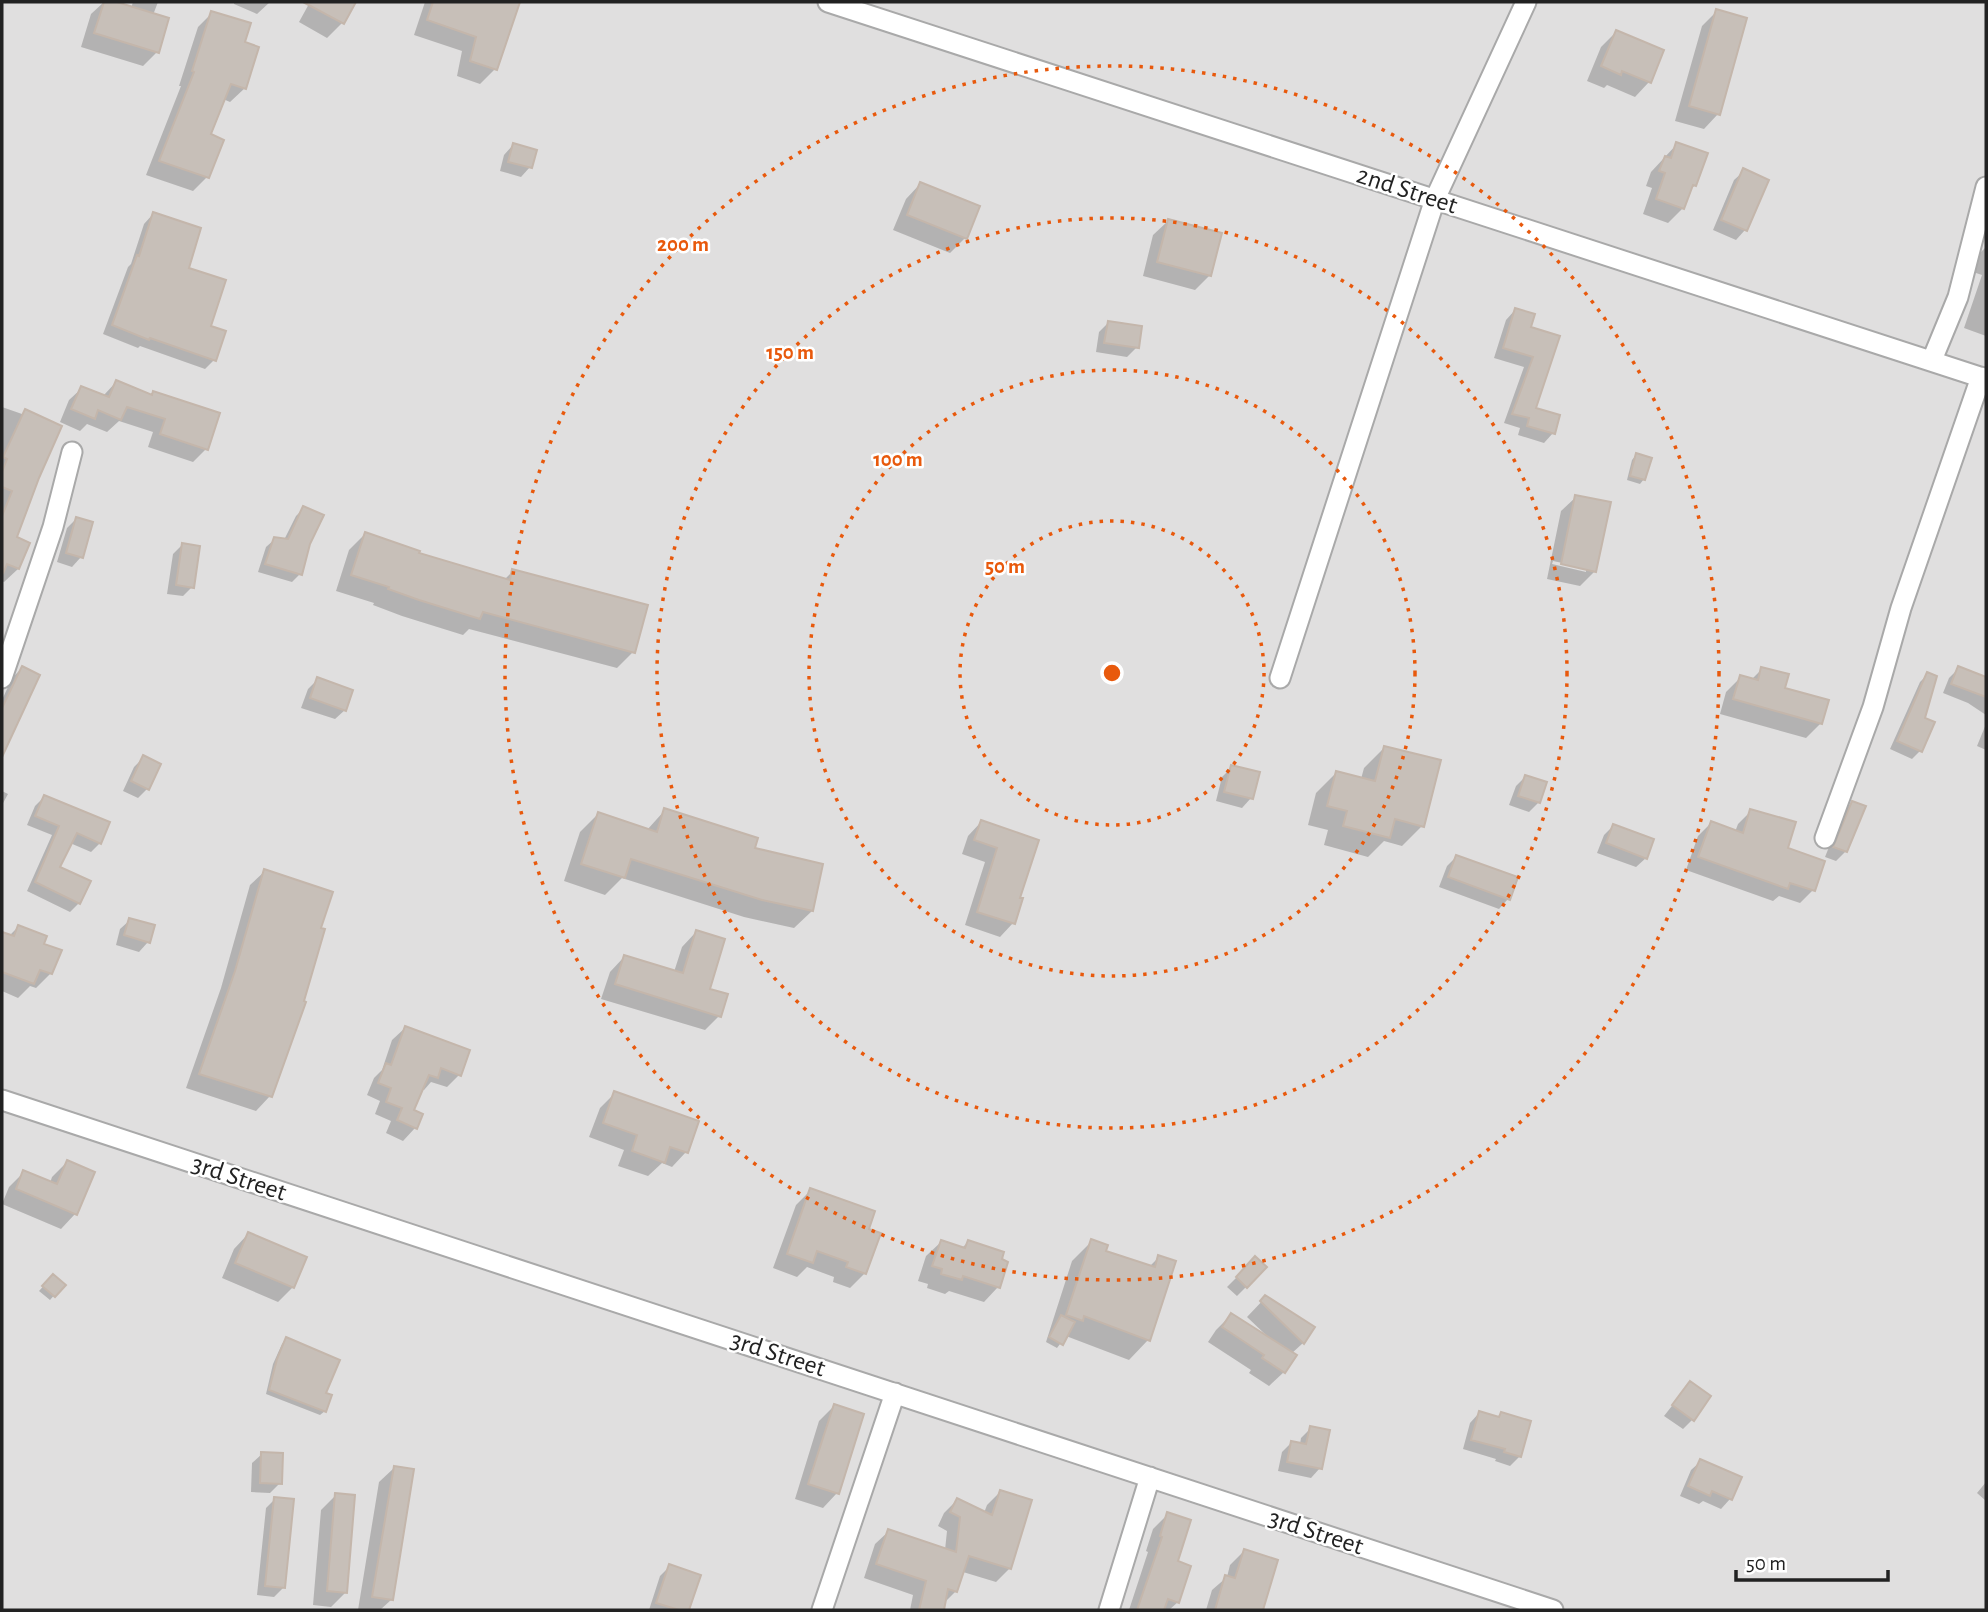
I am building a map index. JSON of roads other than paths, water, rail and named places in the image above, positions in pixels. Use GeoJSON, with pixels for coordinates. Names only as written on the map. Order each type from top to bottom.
{"type":"FeatureCollection","features":[{"type":"Feature","properties":{"kind":"street","name":"2nd Street"},"geometry":{"type":"LineString","coordinates":[[828,2],[1984,378]]}},
{"type":"Feature","properties":{"kind":"street"},"geometry":{"type":"LineString","coordinates":[[1280,678],[1435,199],[1526,2]]}},
{"type":"Feature","properties":{"kind":"street"},"geometry":{"type":"LineString","coordinates":[[1932,360],[1958,297],[1986,187]]}},
{"type":"Feature","properties":{"kind":"street"},"geometry":{"type":"LineString","coordinates":[[1825,838],[1873,707],[1901,608],[1984,378]]}},
{"type":"Feature","properties":{"kind":"street"},"geometry":{"type":"LineString","coordinates":[[2,678],[53,527],[72,452]]}},
{"type":"Feature","properties":{"kind":"street","name":"3rd Street"},"geometry":{"type":"LineString","coordinates":[[2,1100],[1553,1610]]}},
{"type":"Feature","properties":{"kind":"street"},"geometry":{"type":"LineString","coordinates":[[822,1610],[895,1393]]}},
{"type":"Feature","properties":{"kind":"street"},"geometry":{"type":"LineString","coordinates":[[1109,1610],[1150,1477]]}}]}
